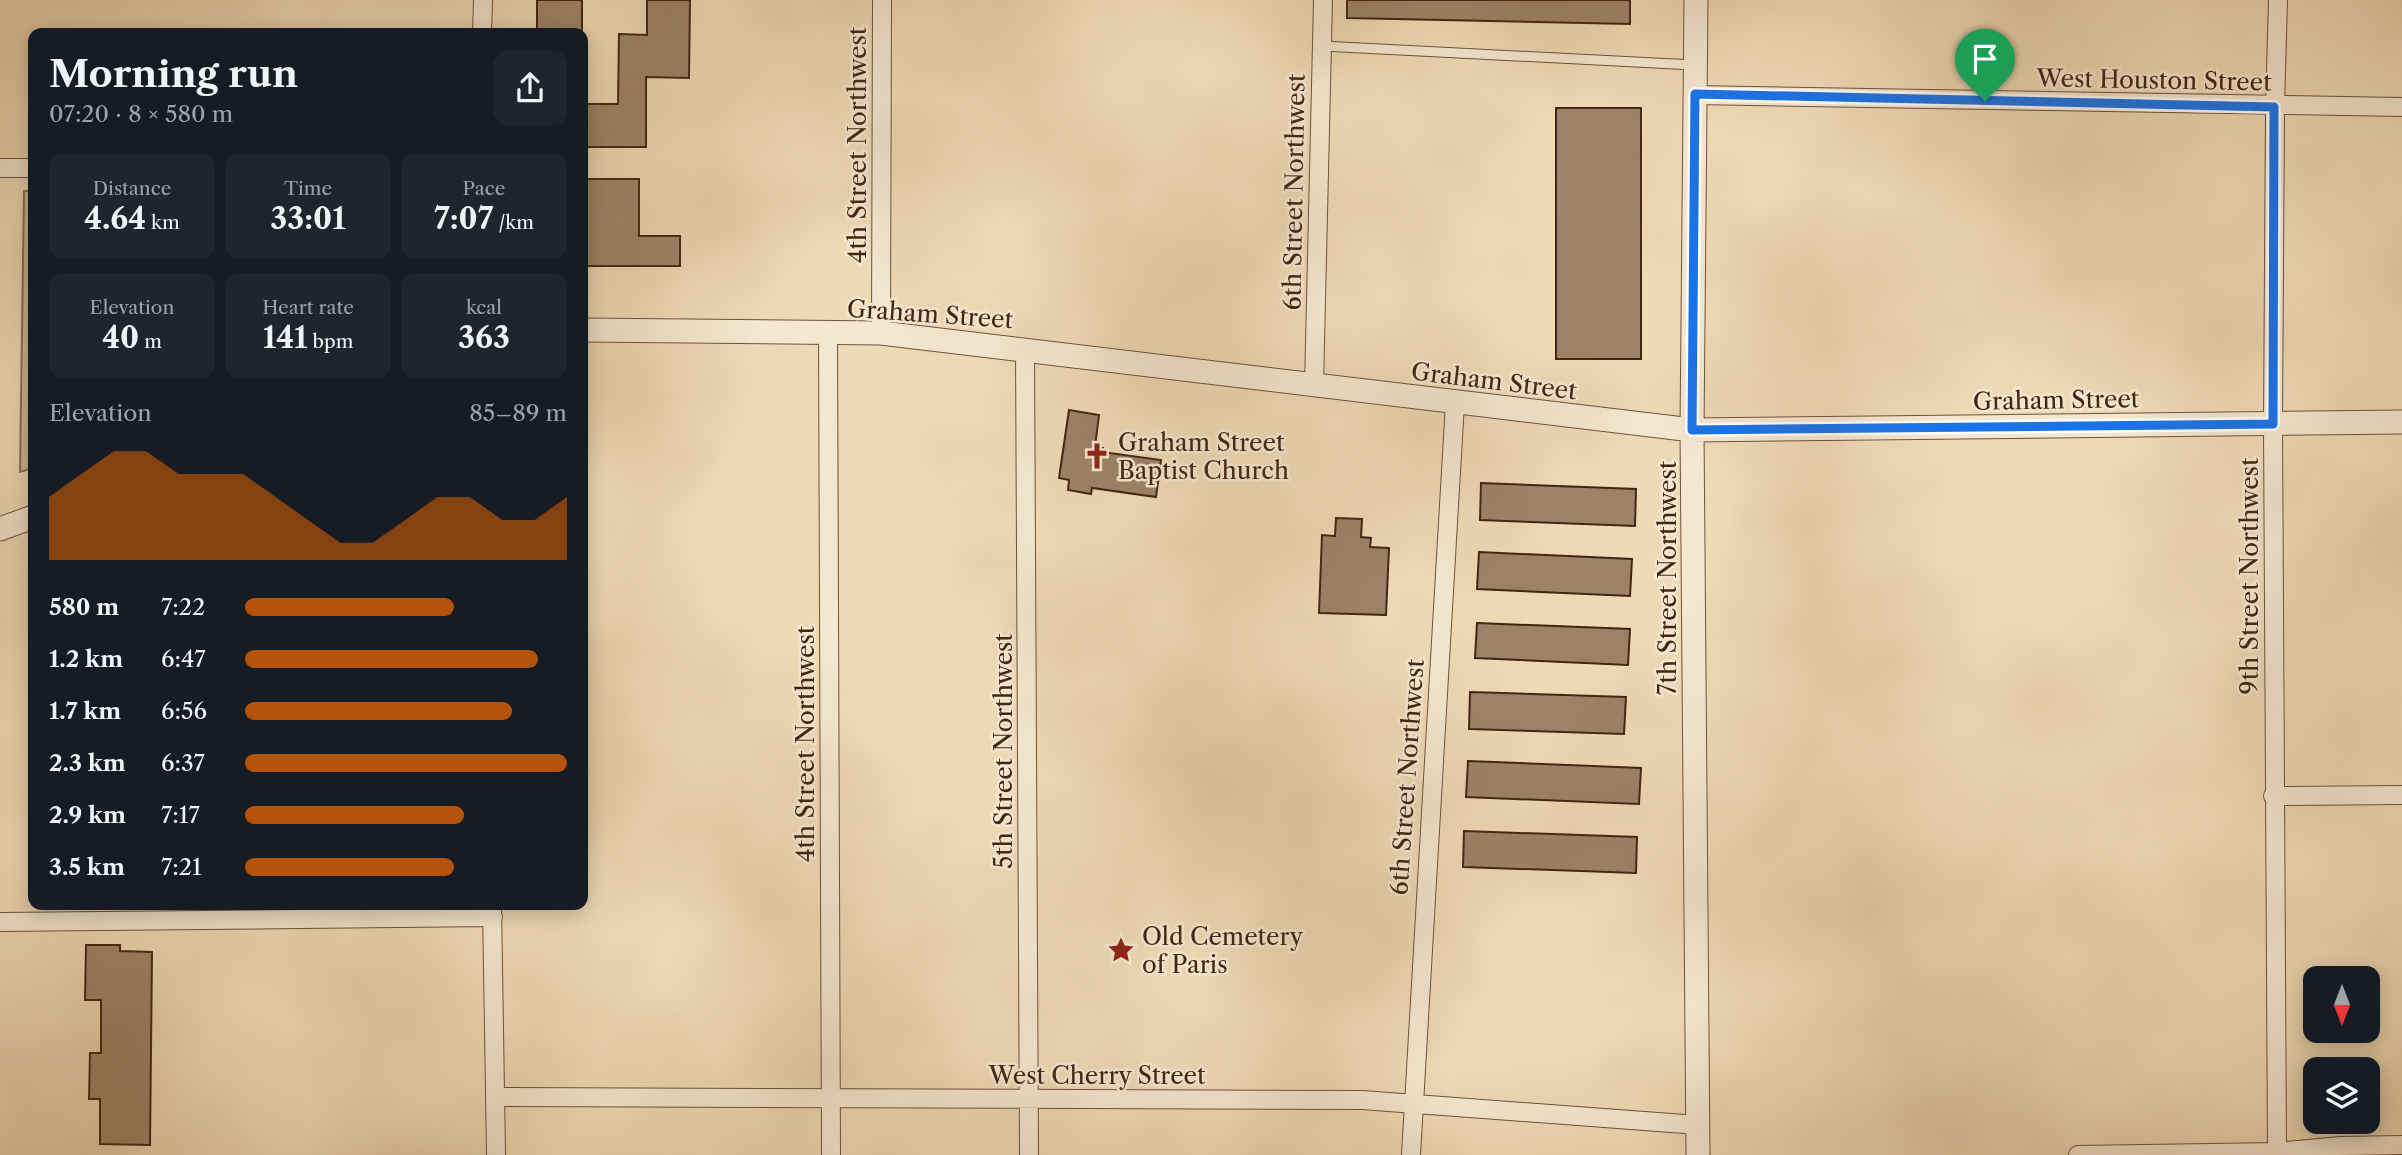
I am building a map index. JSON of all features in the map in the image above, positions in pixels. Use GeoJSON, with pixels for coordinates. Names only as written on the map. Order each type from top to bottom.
{"type":"FeatureCollection","features":[{"type":"Feature","properties":{"kind":"street"},"geometry":{"type":"LineString","coordinates":[[482,28],[483,0]]}},
{"type":"Feature","properties":{"kind":"street","name":"4th Street Northwest"},"geometry":{"type":"LineString","coordinates":[[881,333],[882,0]]}},
{"type":"Feature","properties":{"kind":"street","name":"6th Street Northwest"},"geometry":{"type":"LineString","coordinates":[[1314,386],[1323,0]]}},
{"type":"Feature","properties":{"kind":"street","name":"7th Street Northwest"},"geometry":{"type":"LineString","coordinates":[[1696,0],[1692,430],[1698,1155]]}},
{"type":"Feature","properties":{"kind":"street","name":"9th Street Northwest"},"geometry":{"type":"LineString","coordinates":[[2277,1152],[2273,424],[2274,107],[2278,0]]}},
{"type":"Feature","properties":{"kind":"street","name":"West Houston Street"},"geometry":{"type":"LineString","coordinates":[[1695,94],[2274,107],[2402,107]]}},
{"type":"Feature","properties":{"kind":"street"},"geometry":{"type":"LineString","coordinates":[[0,168],[28,168]]}},
{"type":"Feature","properties":{"kind":"street","name":"Graham Street"},"geometry":{"type":"LineString","coordinates":[[588,330],[881,333],[1025,348],[1314,386],[1692,430],[2402,422]]}},
{"type":"Feature","properties":{"kind":"street","name":"4th Street Northwest"},"geometry":{"type":"LineString","coordinates":[[828,333],[831,1155]]}},
{"type":"Feature","properties":{"kind":"street","name":"5th Street Northwest"},"geometry":{"type":"LineString","coordinates":[[1025,348],[1029,1155]]}},
{"type":"Feature","properties":{"kind":"street","name":"6th Street Northwest"},"geometry":{"type":"LineString","coordinates":[[1411,1155],[1455,403]]}},
{"type":"Feature","properties":{"kind":"street"},"geometry":{"type":"LineString","coordinates":[[0,529],[28,519]]}},
{"type":"Feature","properties":{"kind":"street"},"geometry":{"type":"LineString","coordinates":[[2273,796],[2402,795]]}},
{"type":"Feature","properties":{"kind":"street"},"geometry":{"type":"LineString","coordinates":[[0,922],[492,911],[496,1155]]}},
{"type":"Feature","properties":{"kind":"street","name":"West Cherry Street"},"geometry":{"type":"LineString","coordinates":[[495,1097],[1363,1100],[1698,1125]]}},
{"type":"Feature","properties":{"kind":"street"},"geometry":{"type":"LineString","coordinates":[[2078,1155],[2277,1152],[2402,1145]]}},
{"type":"Feature","properties":{"kind":"lane"},"geometry":{"type":"LineString","coordinates":[[1322,46],[1695,65]]}},
{"type":"Feature","properties":{"kind":"shaded area"},"geometry":{"type":"Polygon","coordinates":[[[24,191],[28,191],[28,470],[20,472],[24,191]]]}},
{"type":"Feature","properties":{"kind":"building"},"geometry":{"type":"Polygon","coordinates":[[[537,0],[582,0],[582,28],[537,28],[537,0]]]}},
{"type":"Feature","properties":{"kind":"building"},"geometry":{"type":"Polygon","coordinates":[[[647,0],[690,0],[689,78],[646,77],[646,147],[588,147],[588,104],[618,104],[619,34],[647,35],[647,0]]]}},
{"type":"Feature","properties":{"kind":"building"},"geometry":{"type":"Polygon","coordinates":[[[1347,0],[1630,0],[1630,24],[1347,18],[1347,0]]]}},
{"type":"Feature","properties":{"kind":"building"},"geometry":{"type":"Polygon","coordinates":[[[1556,108],[1641,108],[1641,359],[1556,359],[1556,108]]]}},
{"type":"Feature","properties":{"kind":"building"},"geometry":{"type":"Polygon","coordinates":[[[588,179],[639,179],[639,236],[680,236],[680,266],[588,266],[588,179]]]}},
{"type":"Feature","properties":{"kind":"building","name":"Graham Street Baptist Church"},"geometry":{"type":"Polygon","coordinates":[[[1069,410],[1099,415],[1095,447],[1103,448],[1102,452],[1161,460],[1156,497],[1092,488],[1091,494],[1068,490],[1069,480],[1059,478],[1069,410]]]}},
{"type":"Feature","properties":{"kind":"building"},"geometry":{"type":"Polygon","coordinates":[[[1481,483],[1636,489],[1635,526],[1480,520],[1481,483]]]}},
{"type":"Feature","properties":{"kind":"building"},"geometry":{"type":"Polygon","coordinates":[[[1336,518],[1362,519],[1361,537],[1371,538],[1370,547],[1389,548],[1386,615],[1319,613],[1322,535],[1335,536],[1336,518]]]}},
{"type":"Feature","properties":{"kind":"building"},"geometry":{"type":"Polygon","coordinates":[[[1479,552],[1632,559],[1630,596],[1477,589],[1479,552]]]}},
{"type":"Feature","properties":{"kind":"building"},"geometry":{"type":"Polygon","coordinates":[[[1477,623],[1630,629],[1628,665],[1475,658],[1477,623]]]}},
{"type":"Feature","properties":{"kind":"building"},"geometry":{"type":"Polygon","coordinates":[[[1470,692],[1626,697],[1624,734],[1469,729],[1470,692]]]}},
{"type":"Feature","properties":{"kind":"building"},"geometry":{"type":"Polygon","coordinates":[[[1468,761],[1641,768],[1639,804],[1466,797],[1468,761]]]}},
{"type":"Feature","properties":{"kind":"building"},"geometry":{"type":"Polygon","coordinates":[[[1464,831],[1637,837],[1636,873],[1463,867],[1464,831]]]}},
{"type":"Feature","properties":{"kind":"building"},"geometry":{"type":"Polygon","coordinates":[[[86,945],[120,945],[120,951],[152,952],[150,1145],[100,1144],[100,1099],[89,1099],[90,1053],[101,1053],[101,1000],[85,1000],[86,945]]]}},
{"type":"Feature","properties":{"kind":"place","name":"Graham Street Baptist Church"},"geometry":{"type":"Point","coordinates":[1097,456]}},
{"type":"Feature","properties":{"kind":"place","name":"Old Cemetery of Paris"},"geometry":{"type":"Point","coordinates":[1121,950]}},
{"type":"Feature","properties":{"kind":"route"},"geometry":{"type":"LineString","coordinates":[[1695,94],[1985,101],[2274,107],[2273,424],[1692,430],[1695,94]]}}]}
